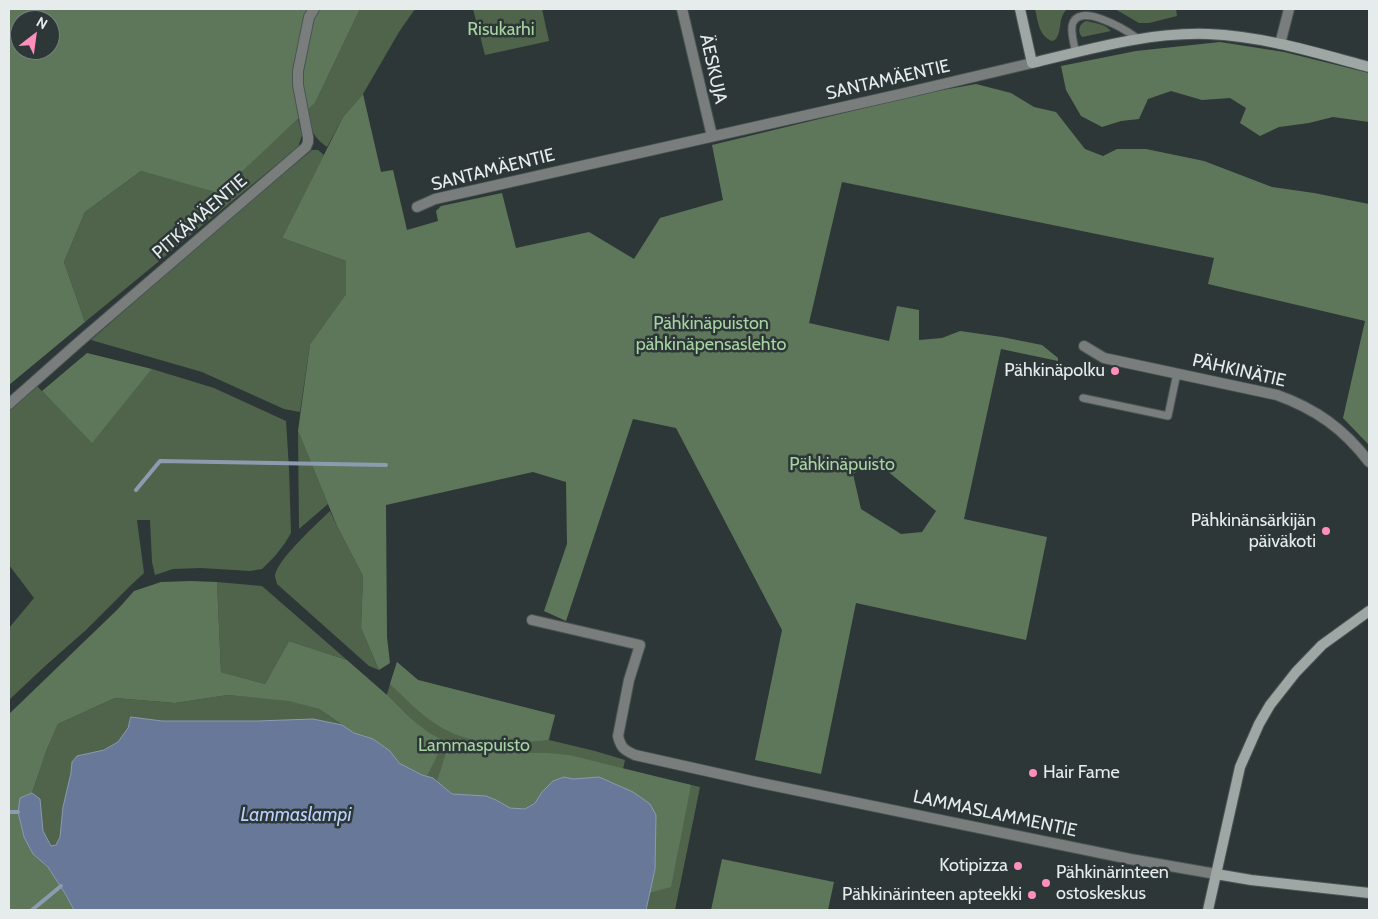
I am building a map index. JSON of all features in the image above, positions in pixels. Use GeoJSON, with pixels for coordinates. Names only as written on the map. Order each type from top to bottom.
{"type":"FeatureCollection","features":[{"type":"Feature","properties":{"kind":"street","name":"PITKÄMÄENTIE"},"geometry":{"type":"LineString","coordinates":[[9,404],[78,342],[306,146],[308,136],[298,85],[298,71],[309,17],[314,9]]}},
{"type":"Feature","properties":{"kind":"street","name":"ÄESKUJA"},"geometry":{"type":"LineString","coordinates":[[682,9],[712,136]]}},
{"type":"Feature","properties":{"kind":"street"},"geometry":{"type":"LineString","coordinates":[[1020,9],[1032,63]]}},
{"type":"Feature","properties":{"kind":"street"},"geometry":{"type":"LineString","coordinates":[[1280,44],[1289,9]]}},
{"type":"Feature","properties":{"kind":"street","name":"SANTAMÄENTIE"},"geometry":{"type":"LineString","coordinates":[[417,207],[444,197],[901,94],[1137,38],[1208,34],[1238,36],[1280,44],[1369,67]]}},
{"type":"Feature","properties":{"kind":"street","name":"PÄHKINÄTIE"},"geometry":{"type":"LineString","coordinates":[[1084,346],[1104,358],[1277,394],[1295,401],[1326,419],[1354,444],[1369,462]]}},
{"type":"Feature","properties":{"kind":"street"},"geometry":{"type":"LineString","coordinates":[[1208,910],[1240,767],[1260,722],[1270,705],[1296,672],[1322,645],[1369,611]]}},
{"type":"Feature","properties":{"kind":"street","name":"LAMMASLAMMENTIE"},"geometry":{"type":"LineString","coordinates":[[532,620],[640,645],[627,689],[618,736],[620,745],[626,751],[635,755],[738,778],[1130,858],[1251,880],[1369,893]]}},
{"type":"Feature","properties":{"kind":"lane"},"geometry":{"type":"LineString","coordinates":[[1076,53],[1072,24],[1075,18],[1086,13],[1101,15],[1110,19],[1137,38]]}},
{"type":"Feature","properties":{"kind":"lane"},"geometry":{"type":"LineString","coordinates":[[1083,398],[1168,416],[1177,373]]}},
{"type":"Feature","properties":{"kind":"green space"},"geometry":{"type":"Polygon","coordinates":[[[9,9],[360,9],[315,103],[219,193],[141,171],[85,212],[64,262],[85,322],[9,385],[9,9]]]}},
{"type":"Feature","properties":{"kind":"green space"},"geometry":{"type":"Polygon","coordinates":[[[360,9],[415,9],[399,32],[363,94],[343,117],[327,147],[313,132],[306,111],[315,103],[360,9]]]}},
{"type":"Feature","properties":{"kind":"green space","name":"Risukarhi"},"geometry":{"type":"Polygon","coordinates":[[[473,9],[542,9],[549,41],[485,55],[473,9]]]}},
{"type":"Feature","properties":{"kind":"green space"},"geometry":{"type":"Polygon","coordinates":[[[1035,9],[1067,9],[1062,17],[1059,33],[1055,40],[1052,41],[1044,36],[1038,24],[1035,9]]]}},
{"type":"Feature","properties":{"kind":"green space"},"geometry":{"type":"Polygon","coordinates":[[[1115,9],[1176,9],[1177,16],[1149,23],[1139,23],[1115,9]]]}},
{"type":"Feature","properties":{"kind":"green space"},"geometry":{"type":"Polygon","coordinates":[[[1086,21],[1103,25],[1111,31],[1082,37],[1080,28],[1086,21]]]}},
{"type":"Feature","properties":{"kind":"green space"},"geometry":{"type":"Polygon","coordinates":[[[1220,42],[1284,52],[1369,73],[1369,122],[1333,117],[1309,123],[1279,127],[1260,136],[1240,123],[1246,108],[1230,98],[1202,100],[1171,91],[1148,99],[1139,119],[1121,121],[1102,127],[1081,116],[1066,90],[1061,66],[1136,51],[1220,42]]]}},
{"type":"Feature","properties":{"kind":"green space","name":"Pähkinäpuisto"},"geometry":{"type":"Polygon","coordinates":[[[976,84],[1011,93],[1034,107],[1056,112],[1085,149],[1103,156],[1117,149],[1146,149],[1204,161],[1272,187],[1369,204],[1369,445],[1343,418],[1365,321],[1208,284],[1214,258],[842,182],[809,323],[889,341],[897,306],[919,310],[919,340],[942,338],[960,331],[1042,345],[1058,358],[1058,361],[1001,349],[964,519],[1047,537],[1026,640],[856,603],[821,774],[755,760],[782,630],[676,428],[633,419],[566,621],[544,611],[567,544],[566,482],[533,472],[386,505],[387,637],[390,663],[379,670],[361,628],[363,576],[337,526],[298,431],[310,344],[346,294],[346,261],[282,238],[343,117],[363,94],[381,172],[393,170],[407,230],[438,221],[436,211],[441,206],[502,193],[516,248],[589,232],[634,259],[660,218],[723,200],[712,145],[926,93],[976,84]],[[868,464],[853,474],[861,509],[901,534],[922,532],[936,511],[880,465],[868,464]]]}},
{"type":"Feature","properties":{"kind":"green space"},"geometry":{"type":"Polygon","coordinates":[[[298,119],[302,135],[298,147],[85,322],[64,262],[85,212],[141,171],[219,192],[298,119]]]}},
{"type":"Feature","properties":{"kind":"green space"},"geometry":{"type":"Polygon","coordinates":[[[312,150],[318,150],[324,155],[282,238],[346,261],[346,294],[310,344],[300,412],[284,409],[202,372],[91,340],[217,229],[312,150]]]}},
{"type":"Feature","properties":{"kind":"green space"},"geometry":{"type":"Polygon","coordinates":[[[87,353],[152,369],[92,443],[42,391],[87,353]]]}},
{"type":"Feature","properties":{"kind":"green space"},"geometry":{"type":"Polygon","coordinates":[[[152,369],[214,388],[286,421],[291,533],[275,556],[262,569],[250,571],[201,568],[173,569],[155,575],[152,562],[150,520],[137,520],[144,573],[86,630],[9,700],[9,628],[34,598],[9,565],[9,404],[33,382],[92,442],[152,369]]]}},
{"type":"Feature","properties":{"kind":"green space"},"geometry":{"type":"Polygon","coordinates":[[[298,431],[328,504],[299,529],[298,431]]]}},
{"type":"Feature","properties":{"kind":"green space"},"geometry":{"type":"Polygon","coordinates":[[[330,511],[363,576],[361,628],[379,670],[369,666],[277,584],[275,576],[283,560],[330,511]]]}},
{"type":"Feature","properties":{"kind":"green space"},"geometry":{"type":"Polygon","coordinates":[[[161,582],[217,582],[221,672],[265,684],[289,641],[347,660],[410,718],[440,739],[442,746],[427,776],[399,763],[390,751],[373,739],[354,733],[319,709],[289,701],[228,695],[175,703],[115,698],[58,724],[32,793],[20,798],[18,812],[24,837],[33,854],[48,867],[74,910],[9,910],[9,714],[118,609],[134,591],[161,582]]]}},
{"type":"Feature","properties":{"kind":"green space"},"geometry":{"type":"Polygon","coordinates":[[[217,582],[262,586],[347,660],[289,641],[265,684],[221,672],[217,582]]]}},
{"type":"Feature","properties":{"kind":"green space","name":"Lammaspuisto"},"geometry":{"type":"Polygon","coordinates":[[[397,662],[418,680],[555,715],[549,740],[625,760],[623,769],[700,787],[675,910],[646,910],[655,869],[452,794],[433,778],[422,775],[373,739],[397,662]]]}},
{"type":"Feature","properties":{"kind":"green space"},"geometry":{"type":"Polygon","coordinates":[[[397,662],[418,680],[555,715],[548,740],[525,742],[482,741],[462,737],[450,732],[428,719],[390,684],[397,662]]]}},
{"type":"Feature","properties":{"kind":"green space"},"geometry":{"type":"Polygon","coordinates":[[[228,695],[289,700],[319,709],[342,725],[313,719],[162,721],[131,717],[128,728],[118,742],[104,750],[77,756],[72,762],[63,807],[60,837],[56,845],[51,846],[43,831],[40,799],[32,793],[58,724],[115,698],[175,703],[228,695]]]}},
{"type":"Feature","properties":{"kind":"green space"},"geometry":{"type":"Polygon","coordinates":[[[452,747],[475,752],[569,755],[691,785],[671,887],[649,893],[655,869],[656,815],[633,792],[599,777],[573,779],[564,777],[542,792],[535,802],[525,809],[510,808],[486,796],[452,794],[437,781],[447,750],[452,747]]]}},
{"type":"Feature","properties":{"kind":"green space"},"geometry":{"type":"Polygon","coordinates":[[[722,859],[834,882],[828,910],[711,910],[722,859]]]}},
{"type":"Feature","properties":{"kind":"water","name":"Lammaslampi"},"geometry":{"type":"Polygon","coordinates":[[[131,717],[162,721],[313,719],[342,725],[354,733],[373,739],[390,751],[399,763],[422,775],[433,778],[452,794],[486,796],[510,808],[525,809],[535,803],[542,792],[553,781],[564,777],[573,779],[599,777],[633,792],[650,804],[656,815],[655,869],[646,910],[74,910],[48,867],[33,854],[24,837],[18,812],[20,798],[32,793],[40,799],[43,831],[51,846],[56,845],[60,837],[63,807],[72,762],[77,756],[104,750],[118,742],[128,728],[131,717]]]}},
{"type":"Feature","properties":{"kind":"waterway"},"geometry":{"type":"LineString","coordinates":[[136,490],[160,461],[386,465]]}},
{"type":"Feature","properties":{"kind":"waterway"},"geometry":{"type":"LineString","coordinates":[[9,812],[18,812]]}},
{"type":"Feature","properties":{"kind":"waterway"},"geometry":{"type":"LineString","coordinates":[[32,910],[61,886]]}},
{"type":"Feature","properties":{"kind":"place","name":"Pähkinäpolku"},"geometry":{"type":"Point","coordinates":[1115,371]}},
{"type":"Feature","properties":{"kind":"place","name":"Pähkinänsärkijän päiväkoti"},"geometry":{"type":"Point","coordinates":[1326,531]}},
{"type":"Feature","properties":{"kind":"place","name":"Hair Fame"},"geometry":{"type":"Point","coordinates":[1033,773]}},
{"type":"Feature","properties":{"kind":"place","name":"Kotipizza"},"geometry":{"type":"Point","coordinates":[1018,866]}},
{"type":"Feature","properties":{"kind":"place","name":"Pähkinärinteen ostoskeskus"},"geometry":{"type":"Point","coordinates":[1046,883]}},
{"type":"Feature","properties":{"kind":"place","name":"Pähkinärinteen apteekki"},"geometry":{"type":"Point","coordinates":[1032,895]}},
{"type":"Feature","properties":{"kind":"park label","name":"Pähkinäpuiston pähkinäpensaslehto"},"geometry":{"type":"Point","coordinates":[711,334]}}]}
